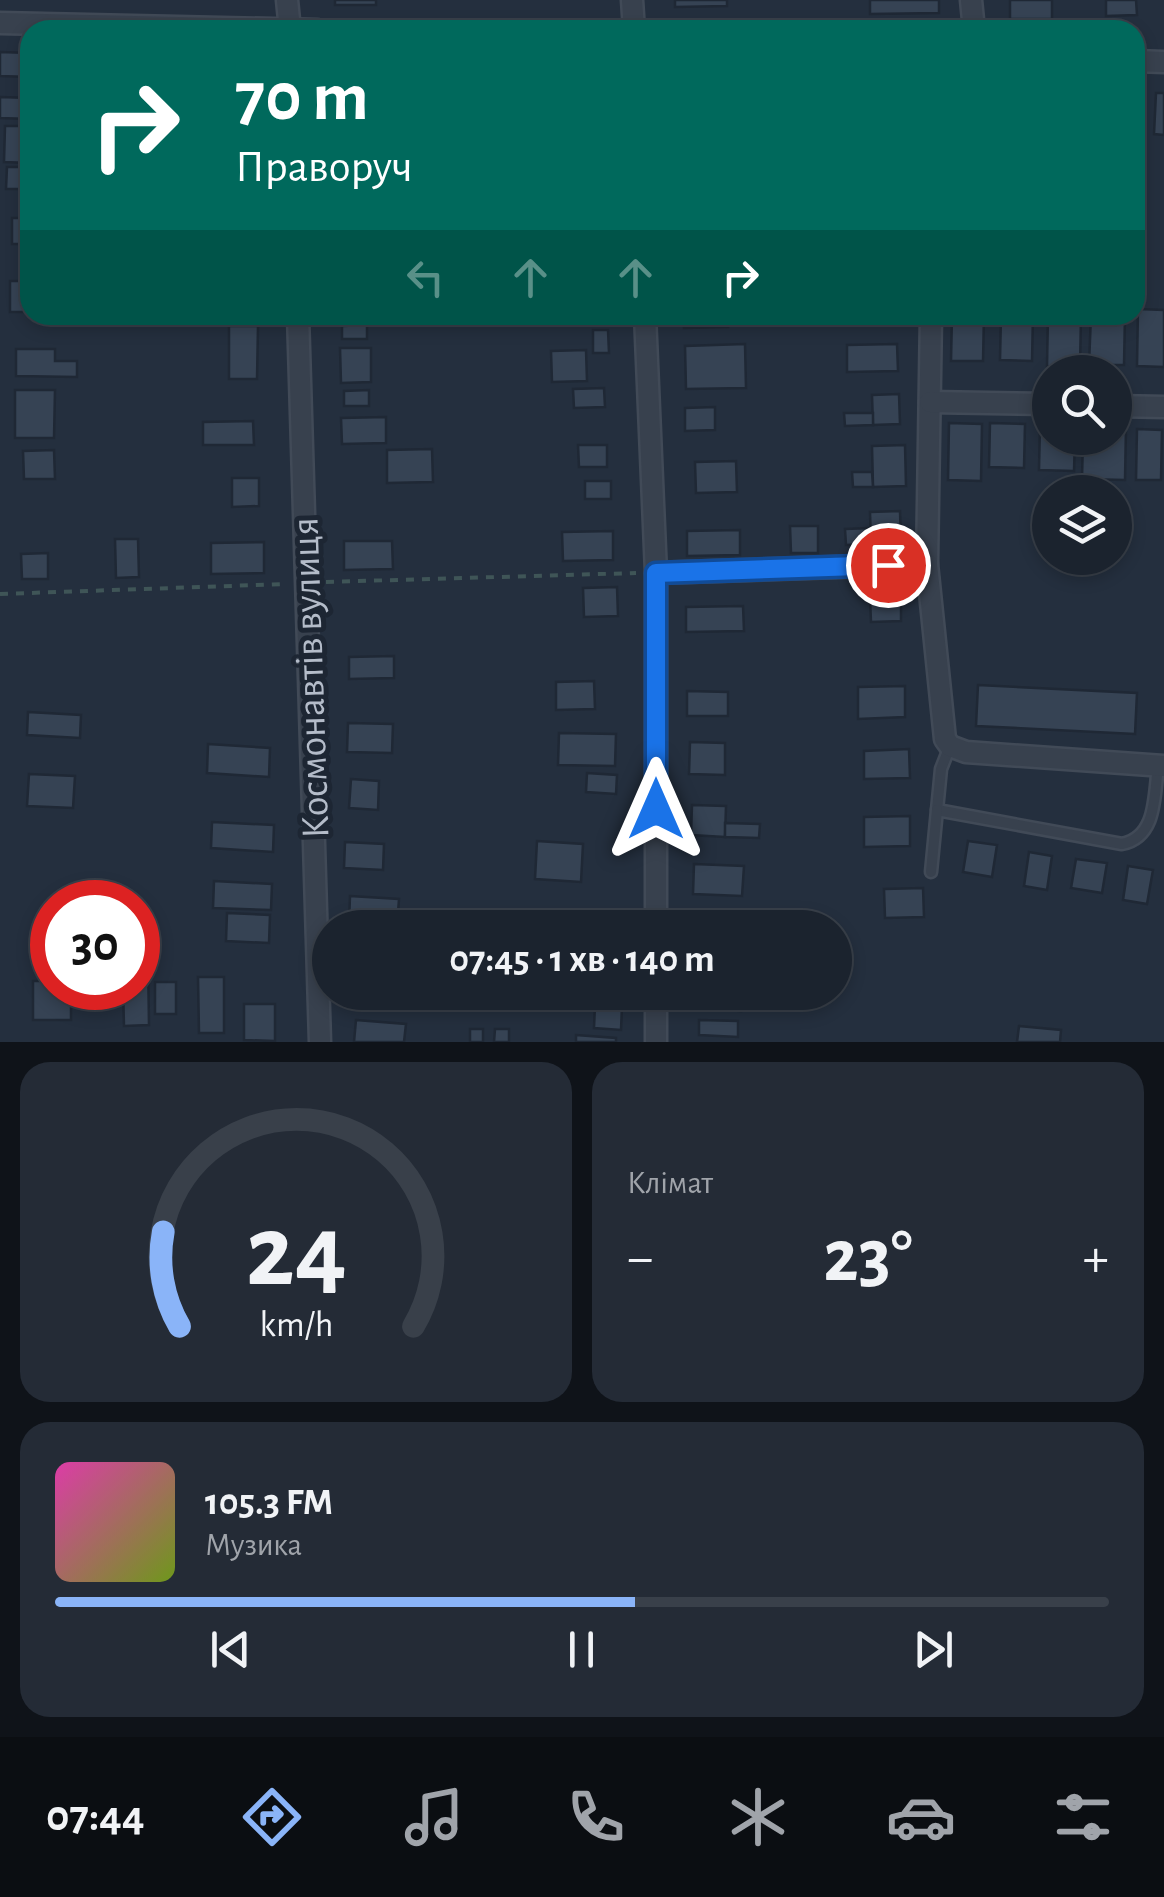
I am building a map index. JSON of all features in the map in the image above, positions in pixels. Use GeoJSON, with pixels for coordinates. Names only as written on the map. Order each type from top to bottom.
{"type":"FeatureCollection","features":[{"type":"Feature","properties":{"kind":"street","name":"Космонавтів вулиця"},"geometry":{"type":"LineString","coordinates":[[298,325],[320,1042]]}},
{"type":"Feature","properties":{"kind":"street"},"geometry":{"type":"LineString","coordinates":[[645,325],[656,573],[656,910]]}},
{"type":"Feature","properties":{"kind":"street"},"geometry":{"type":"LineString","coordinates":[[931,325],[927,564],[942,731],[950,746],[966,752],[1161,766]]}},
{"type":"Feature","properties":{"kind":"street"},"geometry":{"type":"LineString","coordinates":[[930,402],[1032,404]]}},
{"type":"Feature","properties":{"kind":"street"},"geometry":{"type":"LineString","coordinates":[[1132,406],[1164,407]]}},
{"type":"Feature","properties":{"kind":"street"},"geometry":{"type":"LineString","coordinates":[[656,573],[927,564]]}},
{"type":"Feature","properties":{"kind":"street"},"geometry":{"type":"LineString","coordinates":[[656,1010],[656,1042]]}},
{"type":"Feature","properties":{"kind":"lane"},"geometry":{"type":"LineString","coordinates":[[931,872],[941,769],[950,746]]}},
{"type":"Feature","properties":{"kind":"lane"},"geometry":{"type":"LineString","coordinates":[[937,810],[1122,844],[1136,841],[1147,831],[1161,766]]}},
{"type":"Feature","properties":{"kind":"building"},"geometry":{"type":"Polygon","coordinates":[[[335,0],[376,0],[376,5],[335,5],[335,0]]]}},
{"type":"Feature","properties":{"kind":"building"},"geometry":{"type":"Polygon","coordinates":[[[675,0],[727,0],[727,6],[675,7],[675,0]]]}},
{"type":"Feature","properties":{"kind":"building"},"geometry":{"type":"Polygon","coordinates":[[[870,0],[939,0],[939,13],[870,14],[870,0]]]}},
{"type":"Feature","properties":{"kind":"building"},"geometry":{"type":"Polygon","coordinates":[[[1010,0],[1052,0],[1052,19],[1010,19],[1010,0]]]}},
{"type":"Feature","properties":{"kind":"building"},"geometry":{"type":"Polygon","coordinates":[[[1106,0],[1136,0],[1137,15],[1106,16],[1106,0]]]}},
{"type":"Feature","properties":{"kind":"building"},"geometry":{"type":"Polygon","coordinates":[[[0,52],[20,53],[20,77],[0,76],[0,52]]]}},
{"type":"Feature","properties":{"kind":"building"},"geometry":{"type":"Polygon","coordinates":[[[1156,93],[1164,93],[1164,135],[1154,134],[1156,93]]]}},
{"type":"Feature","properties":{"kind":"building"},"geometry":{"type":"Polygon","coordinates":[[[0,97],[20,98],[20,119],[0,118],[0,97]]]}},
{"type":"Feature","properties":{"kind":"building"},"geometry":{"type":"Polygon","coordinates":[[[5,126],[20,126],[20,163],[4,162],[5,126]]]}},
{"type":"Feature","properties":{"kind":"building"},"geometry":{"type":"Polygon","coordinates":[[[7,167],[20,167],[20,189],[6,189],[7,167]]]}},
{"type":"Feature","properties":{"kind":"building"},"geometry":{"type":"Polygon","coordinates":[[[12,218],[20,218],[20,244],[12,244],[12,218]]]}},
{"type":"Feature","properties":{"kind":"building"},"geometry":{"type":"Polygon","coordinates":[[[10,281],[20,281],[20,312],[10,312],[10,281]]]}},
{"type":"Feature","properties":{"kind":"building"},"geometry":{"type":"Polygon","coordinates":[[[1145,309],[1164,310],[1164,367],[1137,366],[1138,325],[1145,325],[1145,309]]]}},
{"type":"Feature","properties":{"kind":"building"},"geometry":{"type":"Polygon","coordinates":[[[367,325],[367,339],[342,339],[342,326],[367,325]]]}},
{"type":"Feature","properties":{"kind":"building"},"geometry":{"type":"Polygon","coordinates":[[[684,325],[728,325],[728,327],[684,325]]]}},
{"type":"Feature","properties":{"kind":"building"},"geometry":{"type":"Polygon","coordinates":[[[952,325],[984,325],[983,361],[951,361],[952,325]]]}},
{"type":"Feature","properties":{"kind":"building"},"geometry":{"type":"Polygon","coordinates":[[[1001,325],[1033,325],[1032,361],[1000,360],[1001,325]]]}},
{"type":"Feature","properties":{"kind":"building"},"geometry":{"type":"Polygon","coordinates":[[[1048,325],[1081,325],[1080,355],[1047,355],[1048,325]]]}},
{"type":"Feature","properties":{"kind":"building"},"geometry":{"type":"Polygon","coordinates":[[[1091,325],[1125,325],[1124,355],[1089,355],[1091,325]]]}},
{"type":"Feature","properties":{"kind":"building"},"geometry":{"type":"Polygon","coordinates":[[[229,326],[258,326],[257,379],[229,379],[229,326]]]}},
{"type":"Feature","properties":{"kind":"building"},"geometry":{"type":"Polygon","coordinates":[[[593,330],[608,330],[609,353],[593,353],[593,330]]]}},
{"type":"Feature","properties":{"kind":"building"},"geometry":{"type":"Polygon","coordinates":[[[745,344],[746,388],[686,389],[685,346],[745,344]]]}},
{"type":"Feature","properties":{"kind":"building"},"geometry":{"type":"Polygon","coordinates":[[[897,344],[898,371],[847,372],[847,345],[897,344]]]}},
{"type":"Feature","properties":{"kind":"building"},"geometry":{"type":"Polygon","coordinates":[[[340,348],[371,348],[371,382],[341,383],[340,348]]]}},
{"type":"Feature","properties":{"kind":"building"},"geometry":{"type":"Polygon","coordinates":[[[16,349],[55,349],[55,361],[77,361],[77,377],[16,376],[16,349]]]}},
{"type":"Feature","properties":{"kind":"building"},"geometry":{"type":"Polygon","coordinates":[[[586,350],[587,381],[552,382],[551,351],[586,350]]]}},
{"type":"Feature","properties":{"kind":"building"},"geometry":{"type":"Polygon","coordinates":[[[604,388],[605,407],[574,408],[573,389],[604,388]]]}},
{"type":"Feature","properties":{"kind":"building"},"geometry":{"type":"Polygon","coordinates":[[[15,390],[55,390],[54,438],[15,438],[15,390]]]}},
{"type":"Feature","properties":{"kind":"building"},"geometry":{"type":"Polygon","coordinates":[[[369,390],[369,406],[344,406],[344,391],[369,390]]]}},
{"type":"Feature","properties":{"kind":"building"},"geometry":{"type":"Polygon","coordinates":[[[899,394],[900,424],[873,425],[872,395],[899,394]]]}},
{"type":"Feature","properties":{"kind":"building"},"geometry":{"type":"Polygon","coordinates":[[[715,407],[715,430],[685,431],[685,408],[715,407]]]}},
{"type":"Feature","properties":{"kind":"building"},"geometry":{"type":"Polygon","coordinates":[[[844,413],[873,413],[873,425],[845,426],[844,413]]]}},
{"type":"Feature","properties":{"kind":"building"},"geometry":{"type":"Polygon","coordinates":[[[386,417],[386,443],[342,444],[341,418],[386,417]]]}},
{"type":"Feature","properties":{"kind":"building"},"geometry":{"type":"Polygon","coordinates":[[[253,421],[254,445],[203,445],[203,422],[253,421]]]}},
{"type":"Feature","properties":{"kind":"building"},"geometry":{"type":"Polygon","coordinates":[[[949,423],[982,424],[981,481],[948,480],[949,423]]]}},
{"type":"Feature","properties":{"kind":"building"},"geometry":{"type":"Polygon","coordinates":[[[990,423],[1025,424],[1024,468],[989,467],[990,423]]]}},
{"type":"Feature","properties":{"kind":"building"},"geometry":{"type":"Polygon","coordinates":[[[1137,429],[1162,430],[1161,480],[1136,480],[1137,429]]]}},
{"type":"Feature","properties":{"kind":"building"},"geometry":{"type":"Polygon","coordinates":[[[578,445],[607,445],[607,467],[579,467],[578,445]]]}},
{"type":"Feature","properties":{"kind":"building"},"geometry":{"type":"Polygon","coordinates":[[[905,445],[906,486],[873,487],[872,446],[905,445]]]}},
{"type":"Feature","properties":{"kind":"building"},"geometry":{"type":"Polygon","coordinates":[[[432,449],[433,482],[387,483],[387,450],[432,449]]]}},
{"type":"Feature","properties":{"kind":"building"},"geometry":{"type":"Polygon","coordinates":[[[54,450],[55,479],[24,479],[23,451],[54,450]]]}},
{"type":"Feature","properties":{"kind":"building"},"geometry":{"type":"Polygon","coordinates":[[[1039,455],[1074,455],[1074,471],[1039,470],[1039,455]]]}},
{"type":"Feature","properties":{"kind":"building"},"geometry":{"type":"Polygon","coordinates":[[[1083,455],[1125,455],[1125,475],[1082,475],[1083,455]]]}},
{"type":"Feature","properties":{"kind":"building"},"geometry":{"type":"Polygon","coordinates":[[[736,461],[737,492],[696,493],[695,462],[736,461]]]}},
{"type":"Feature","properties":{"kind":"building"},"geometry":{"type":"Polygon","coordinates":[[[852,472],[872,472],[873,487],[853,487],[852,472]]]}},
{"type":"Feature","properties":{"kind":"building"},"geometry":{"type":"Polygon","coordinates":[[[232,478],[259,478],[259,506],[232,507],[232,478]]]}},
{"type":"Feature","properties":{"kind":"building"},"geometry":{"type":"Polygon","coordinates":[[[585,481],[611,481],[611,499],[585,499],[585,481]]]}},
{"type":"Feature","properties":{"kind":"building"},"geometry":{"type":"Polygon","coordinates":[[[900,511],[901,543],[871,544],[870,512],[900,511]]]}},
{"type":"Feature","properties":{"kind":"building"},"geometry":{"type":"Polygon","coordinates":[[[790,526],[818,526],[818,553],[791,553],[790,526]]]}},
{"type":"Feature","properties":{"kind":"building"},"geometry":{"type":"Polygon","coordinates":[[[871,528],[871,544],[846,545],[845,529],[871,528]]]}},
{"type":"Feature","properties":{"kind":"building"},"geometry":{"type":"Polygon","coordinates":[[[740,530],[740,555],[687,556],[687,531],[740,530]]]}},
{"type":"Feature","properties":{"kind":"building"},"geometry":{"type":"Polygon","coordinates":[[[613,531],[613,560],[563,561],[562,532],[613,531]]]}},
{"type":"Feature","properties":{"kind":"building"},"geometry":{"type":"Polygon","coordinates":[[[115,539],[138,539],[139,577],[116,578],[115,539]]]}},
{"type":"Feature","properties":{"kind":"building"},"geometry":{"type":"Polygon","coordinates":[[[344,541],[392,541],[393,569],[344,570],[344,541]]]}},
{"type":"Feature","properties":{"kind":"building"},"geometry":{"type":"Polygon","coordinates":[[[264,542],[264,573],[211,574],[211,543],[264,542]]]}},
{"type":"Feature","properties":{"kind":"building"},"geometry":{"type":"Polygon","coordinates":[[[48,553],[48,579],[22,579],[21,554],[48,553]]]}},
{"type":"Feature","properties":{"kind":"building"},"geometry":{"type":"Polygon","coordinates":[[[617,587],[618,616],[584,617],[583,588],[617,587]]]}},
{"type":"Feature","properties":{"kind":"building"},"geometry":{"type":"Polygon","coordinates":[[[870,598],[901,598],[901,621],[871,622],[870,598]]]}},
{"type":"Feature","properties":{"kind":"building"},"geometry":{"type":"Polygon","coordinates":[[[743,606],[744,631],[686,632],[686,607],[743,606]]]}},
{"type":"Feature","properties":{"kind":"building"},"geometry":{"type":"Polygon","coordinates":[[[394,656],[394,678],[349,679],[349,657],[394,656]]]}},
{"type":"Feature","properties":{"kind":"building"},"geometry":{"type":"Polygon","coordinates":[[[594,681],[595,709],[556,710],[556,682],[594,681]]]}},
{"type":"Feature","properties":{"kind":"building"},"geometry":{"type":"Polygon","coordinates":[[[978,685],[1137,693],[1135,734],[976,726],[978,685]]]}},
{"type":"Feature","properties":{"kind":"building"},"geometry":{"type":"Polygon","coordinates":[[[905,686],[905,717],[858,719],[858,687],[905,686]]]}},
{"type":"Feature","properties":{"kind":"building"},"geometry":{"type":"Polygon","coordinates":[[[687,691],[728,692],[728,716],[687,716],[687,691]]]}},
{"type":"Feature","properties":{"kind":"building"},"geometry":{"type":"Polygon","coordinates":[[[28,712],[81,715],[80,738],[27,735],[28,712]]]}},
{"type":"Feature","properties":{"kind":"building"},"geometry":{"type":"Polygon","coordinates":[[[348,723],[393,724],[392,753],[347,752],[348,723]]]}},
{"type":"Feature","properties":{"kind":"building"},"geometry":{"type":"Polygon","coordinates":[[[559,733],[616,734],[615,766],[558,765],[559,733]]]}},
{"type":"Feature","properties":{"kind":"building"},"geometry":{"type":"Polygon","coordinates":[[[690,742],[725,743],[725,775],[689,774],[690,742]]]}},
{"type":"Feature","properties":{"kind":"building"},"geometry":{"type":"Polygon","coordinates":[[[208,744],[270,748],[269,777],[207,773],[208,744]]]}},
{"type":"Feature","properties":{"kind":"building"},"geometry":{"type":"Polygon","coordinates":[[[909,749],[910,778],[864,779],[864,751],[909,749]]]}},
{"type":"Feature","properties":{"kind":"building"},"geometry":{"type":"Polygon","coordinates":[[[587,773],[617,775],[616,794],[586,792],[587,773]]]}},
{"type":"Feature","properties":{"kind":"building"},"geometry":{"type":"Polygon","coordinates":[[[29,774],[75,776],[73,808],[27,806],[29,774]]]}},
{"type":"Feature","properties":{"kind":"building"},"geometry":{"type":"Polygon","coordinates":[[[351,779],[379,781],[378,810],[349,808],[351,779]]]}},
{"type":"Feature","properties":{"kind":"building"},"geometry":{"type":"Polygon","coordinates":[[[692,805],[726,806],[725,837],[691,835],[692,805]]]}},
{"type":"Feature","properties":{"kind":"building"},"geometry":{"type":"Polygon","coordinates":[[[910,816],[910,846],[864,847],[864,817],[910,816]]]}},
{"type":"Feature","properties":{"kind":"building"},"geometry":{"type":"Polygon","coordinates":[[[212,822],[274,825],[273,852],[211,848],[212,822]]]}},
{"type":"Feature","properties":{"kind":"building"},"geometry":{"type":"Polygon","coordinates":[[[725,823],[760,824],[759,838],[725,837],[725,823]]]}},
{"type":"Feature","properties":{"kind":"building"},"geometry":{"type":"Polygon","coordinates":[[[537,841],[583,844],[581,882],[535,879],[537,841]]]}},
{"type":"Feature","properties":{"kind":"building"},"geometry":{"type":"Polygon","coordinates":[[[968,841],[997,845],[992,877],[963,872],[968,841]]]}},
{"type":"Feature","properties":{"kind":"building"},"geometry":{"type":"Polygon","coordinates":[[[345,842],[384,844],[383,870],[344,868],[345,842]]]}},
{"type":"Feature","properties":{"kind":"building"},"geometry":{"type":"Polygon","coordinates":[[[1029,852],[1052,856],[1047,890],[1024,886],[1029,852]]]}},
{"type":"Feature","properties":{"kind":"building"},"geometry":{"type":"Polygon","coordinates":[[[1076,859],[1107,863],[1102,893],[1071,888],[1076,859]]]}},
{"type":"Feature","properties":{"kind":"building"},"geometry":{"type":"Polygon","coordinates":[[[694,864],[744,866],[742,896],[693,894],[694,864]]]}},
{"type":"Feature","properties":{"kind":"building"},"geometry":{"type":"Polygon","coordinates":[[[1128,866],[1153,870],[1147,904],[1123,900],[1128,866]]]}},
{"type":"Feature","properties":{"kind":"building"},"geometry":{"type":"Polygon","coordinates":[[[214,881],[272,884],[271,910],[213,908],[214,881]]]}},
{"type":"Feature","properties":{"kind":"building"},"geometry":{"type":"Polygon","coordinates":[[[923,888],[924,917],[885,918],[884,889],[923,888]]]}},
{"type":"Feature","properties":{"kind":"building"},"geometry":{"type":"Polygon","coordinates":[[[350,896],[399,899],[398,910],[349,910],[350,896]]]}},
{"type":"Feature","properties":{"kind":"building"},"geometry":{"type":"Polygon","coordinates":[[[227,913],[270,915],[269,943],[226,941],[227,913]]]}},
{"type":"Feature","properties":{"kind":"building"},"geometry":{"type":"Polygon","coordinates":[[[198,977],[224,977],[224,1033],[199,1033],[198,977]]]}},
{"type":"Feature","properties":{"kind":"building"},"geometry":{"type":"Polygon","coordinates":[[[160,982],[176,982],[176,1014],[155,1014],[155,1010],[160,1010],[160,982]]]}},
{"type":"Feature","properties":{"kind":"building"},"geometry":{"type":"Polygon","coordinates":[[[244,1004],[275,1004],[275,1041],[244,1040],[244,1004]]]}},
{"type":"Feature","properties":{"kind":"building"},"geometry":{"type":"Polygon","coordinates":[[[33,1010],[71,1010],[71,1020],[33,1020],[33,1010]]]}},
{"type":"Feature","properties":{"kind":"building"},"geometry":{"type":"Polygon","coordinates":[[[124,1010],[149,1010],[149,1025],[124,1026],[124,1010]]]}},
{"type":"Feature","properties":{"kind":"building"},"geometry":{"type":"Polygon","coordinates":[[[595,1010],[622,1010],[621,1030],[594,1028],[595,1010]]]}},
{"type":"Feature","properties":{"kind":"building"},"geometry":{"type":"Polygon","coordinates":[[[356,1020],[406,1024],[404,1042],[354,1042],[356,1020]]]}},
{"type":"Feature","properties":{"kind":"building"},"geometry":{"type":"Polygon","coordinates":[[[699,1020],[738,1021],[738,1037],[699,1035],[699,1020]]]}},
{"type":"Feature","properties":{"kind":"building"},"geometry":{"type":"Polygon","coordinates":[[[1019,1026],[1061,1030],[1060,1042],[1017,1042],[1019,1026]]]}},
{"type":"Feature","properties":{"kind":"building"},"geometry":{"type":"Polygon","coordinates":[[[470,1029],[483,1029],[483,1042],[470,1042],[470,1029]]]}},
{"type":"Feature","properties":{"kind":"building"},"geometry":{"type":"Polygon","coordinates":[[[495,1029],[509,1029],[509,1042],[494,1042],[495,1029]]]}},
{"type":"Feature","properties":{"kind":"building"},"geometry":{"type":"Polygon","coordinates":[[[576,1035],[616,1038],[616,1042],[576,1042],[576,1035]]]}},
{"type":"Feature","properties":{"kind":"route"},"geometry":{"type":"LineString","coordinates":[[656,809],[656,573],[888,565]]}}]}
